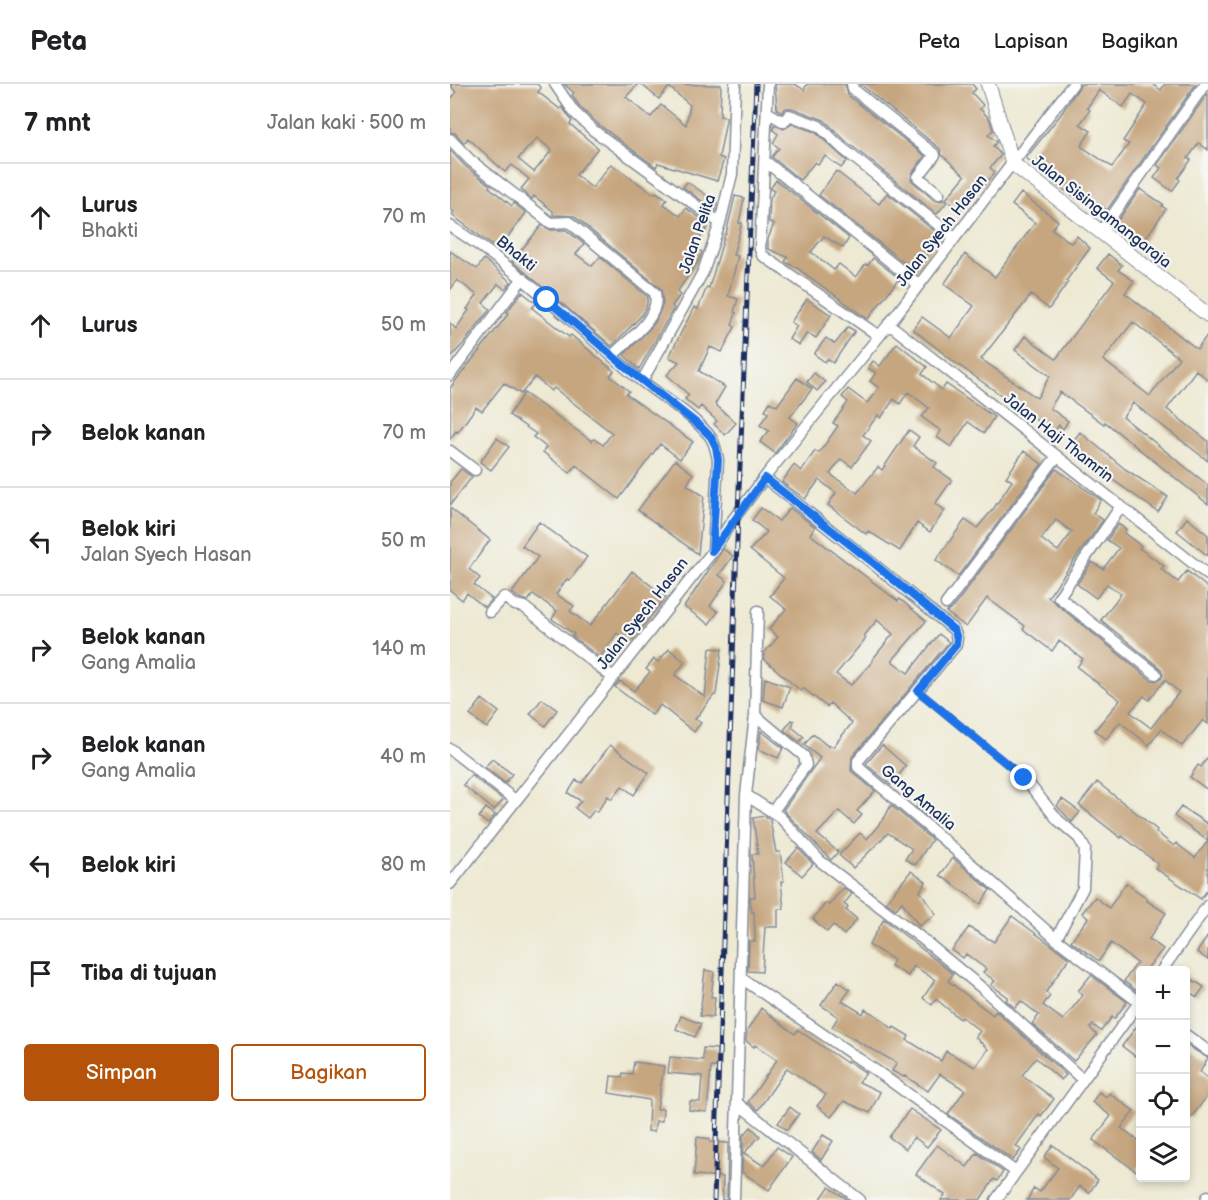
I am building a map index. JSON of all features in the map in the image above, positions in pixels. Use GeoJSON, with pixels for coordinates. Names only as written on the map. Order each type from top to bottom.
{"type":"FeatureCollection","features":[{"type":"Feature","properties":{"kind":"street"},"geometry":{"type":"LineString","coordinates":[[555,84],[574,112],[593,130],[720,223]]}},
{"type":"Feature","properties":{"kind":"street","name":"Jalan Pelita"},"geometry":{"type":"LineString","coordinates":[[642,381],[703,272],[720,223],[732,174],[735,84]]}},
{"type":"Feature","properties":{"kind":"street"},"geometry":{"type":"LineString","coordinates":[[768,84],[760,249],[762,255],[879,336]]}},
{"type":"Feature","properties":{"kind":"street"},"geometry":{"type":"LineString","coordinates":[[852,84],[853,89],[936,155],[918,177],[939,194]]}},
{"type":"Feature","properties":{"kind":"street","name":"Jalan Sisingamangaraja"},"geometry":{"type":"LineString","coordinates":[[988,84],[1013,164],[1100,233],[1207,312]]}},
{"type":"Feature","properties":{"kind":"street","name":"Jalan Syech Hasan"},"geometry":{"type":"LineString","coordinates":[[450,884],[712,551],[765,478],[889,324],[1073,84]]}},
{"type":"Feature","properties":{"kind":"street"},"geometry":{"type":"LineString","coordinates":[[1100,233],[1205,84]]}},
{"type":"Feature","properties":{"kind":"street"},"geometry":{"type":"LineString","coordinates":[[767,112],[780,122],[784,122],[789,115],[819,126],[842,148],[955,238]]}},
{"type":"Feature","properties":{"kind":"street"},"geometry":{"type":"LineString","coordinates":[[450,140],[470,160],[552,223],[568,222],[655,293],[657,302],[654,312],[613,355]]}},
{"type":"Feature","properties":{"kind":"street"},"geometry":{"type":"LineString","coordinates":[[765,161],[919,285]]}},
{"type":"Feature","properties":{"kind":"street","name":"Bhakti"},"geometry":{"type":"LineString","coordinates":[[450,226],[483,247],[523,278],[711,437],[716,447],[718,460],[712,551]]}},
{"type":"Feature","properties":{"kind":"street"},"geometry":{"type":"LineString","coordinates":[[451,372],[523,278]]}},
{"type":"Feature","properties":{"kind":"street","name":"Jalan Haji Thamrin"},"geometry":{"type":"LineString","coordinates":[[889,324],[1208,575]]}},
{"type":"Feature","properties":{"kind":"street"},"geometry":{"type":"LineString","coordinates":[[450,451],[475,470]]}},
{"type":"Feature","properties":{"kind":"street"},"geometry":{"type":"LineString","coordinates":[[946,604],[1057,456]]}},
{"type":"Feature","properties":{"kind":"street","name":"Gang Amalia"},"geometry":{"type":"LineString","coordinates":[[765,478],[954,630],[957,638],[956,645],[858,761],[858,767],[1056,939],[1136,999]]}},
{"type":"Feature","properties":{"kind":"street"},"geometry":{"type":"LineString","coordinates":[[1121,506],[1059,597],[1156,674]]}},
{"type":"Feature","properties":{"kind":"street"},"geometry":{"type":"LineString","coordinates":[[490,612],[504,597],[515,605],[524,607],[612,677]]}},
{"type":"Feature","properties":{"kind":"street"},"geometry":{"type":"LineString","coordinates":[[734,1200],[746,795],[754,716],[758,611]]}},
{"type":"Feature","properties":{"kind":"street"},"geometry":{"type":"LineString","coordinates":[[754,716],[806,760],[806,765],[773,811]]}},
{"type":"Feature","properties":{"kind":"street"},"geometry":{"type":"LineString","coordinates":[[450,749],[515,800]]}},
{"type":"Feature","properties":{"kind":"street"},"geometry":{"type":"LineString","coordinates":[[1024,778],[1058,820],[1081,841],[1085,849],[1083,888],[1056,939]]}},
{"type":"Feature","properties":{"kind":"street"},"geometry":{"type":"LineString","coordinates":[[746,795],[773,811],[824,864],[920,937],[982,988],[1083,1080]]}},
{"type":"Feature","properties":{"kind":"street"},"geometry":{"type":"LineString","coordinates":[[1165,966],[1208,905]]}},
{"type":"Feature","properties":{"kind":"street"},"geometry":{"type":"LineString","coordinates":[[741,978],[878,1072],[1016,1172]]}},
{"type":"Feature","properties":{"kind":"street"},"geometry":{"type":"LineString","coordinates":[[996,1200],[1136,1007]]}},
{"type":"Feature","properties":{"kind":"street"},"geometry":{"type":"LineString","coordinates":[[1190,1038],[1208,1051]]}},
{"type":"Feature","properties":{"kind":"street"},"geometry":{"type":"LineString","coordinates":[[737,1103],[860,1200]]}},
{"type":"Feature","properties":{"kind":"street"},"geometry":{"type":"LineString","coordinates":[[1206,1200],[1208,1196]]}},
{"type":"Feature","properties":{"kind":"lane"},"geometry":{"type":"LineString","coordinates":[[918,691],[1024,778]]}},
{"type":"Feature","properties":{"kind":"building"},"geometry":{"type":"Polygon","coordinates":[[[450,84],[537,84],[541,88],[538,92],[560,109],[562,107],[572,121],[570,124],[598,148],[576,175],[592,188],[611,164],[654,194],[656,192],[667,199],[664,204],[680,216],[686,208],[707,223],[708,227],[693,247],[702,252],[698,262],[677,292],[680,295],[672,306],[674,308],[639,369],[624,355],[655,323],[663,304],[661,289],[574,216],[553,215],[553,211],[534,196],[532,199],[529,197],[521,189],[529,179],[512,165],[505,172],[468,138],[464,143],[455,133],[450,132],[450,100],[456,93],[450,84]],[[537,138],[518,159],[534,172],[552,150],[537,138]]]}},
{"type":"Feature","properties":{"kind":"building"},"geometry":{"type":"Polygon","coordinates":[[[564,84],[638,84],[626,97],[651,117],[661,105],[686,125],[690,105],[669,87],[659,99],[641,84],[721,85],[720,116],[726,117],[726,121],[719,157],[724,159],[717,181],[658,163],[656,167],[598,124],[580,107],[572,95],[574,93],[564,84]]]}},
{"type":"Feature","properties":{"kind":"building"},"geometry":{"type":"Polygon","coordinates":[[[775,84],[795,84],[804,90],[807,84],[845,84],[848,95],[925,156],[912,173],[911,180],[934,200],[947,202],[937,214],[847,142],[824,120],[792,108],[786,108],[782,112],[777,109],[775,84]]]}},
{"type":"Feature","properties":{"kind":"building"},"geometry":{"type":"Polygon","coordinates":[[[860,84],[972,84],[976,89],[972,93],[983,105],[980,109],[989,118],[993,130],[988,135],[997,142],[993,146],[1001,155],[990,168],[995,172],[960,210],[946,199],[965,176],[942,155],[940,149],[860,84]]]}},
{"type":"Feature","properties":{"kind":"building"},"geometry":{"type":"Polygon","coordinates":[[[1081,84],[1152,84],[1161,90],[1165,84],[1196,84],[1107,210],[1081,196],[1078,199],[1052,182],[1058,174],[1041,162],[1038,167],[1026,158],[1061,114],[1081,84]],[[1099,90],[1087,108],[1090,110],[1080,124],[1091,131],[1081,146],[1112,167],[1129,144],[1123,141],[1147,104],[1132,94],[1123,107],[1099,90]]]}},
{"type":"Feature","properties":{"kind":"building"},"geometry":{"type":"Polygon","coordinates":[[[1208,93],[1208,150],[1199,143],[1188,158],[1191,160],[1172,191],[1154,178],[1161,168],[1157,165],[1208,93]]]}},
{"type":"Feature","properties":{"kind":"building"},"geometry":{"type":"Polygon","coordinates":[[[792,124],[815,132],[847,161],[841,168],[825,156],[818,164],[815,162],[800,180],[772,157],[779,148],[773,143],[778,134],[773,130],[774,125],[784,129],[792,124]]]}},
{"type":"Feature","properties":{"kind":"building"},"geometry":{"type":"Polygon","coordinates":[[[450,150],[465,166],[490,185],[489,187],[512,206],[514,203],[526,213],[498,250],[452,215],[454,212],[450,209],[450,150]]]}},
{"type":"Feature","properties":{"kind":"building"},"geometry":{"type":"Polygon","coordinates":[[[836,171],[879,204],[887,193],[942,237],[922,260],[924,261],[916,272],[819,195],[836,171]]]}},
{"type":"Feature","properties":{"kind":"building"},"geometry":{"type":"Polygon","coordinates":[[[776,180],[849,238],[843,248],[824,236],[811,252],[834,270],[839,264],[856,277],[873,258],[904,282],[898,280],[868,319],[797,268],[785,262],[788,257],[768,249],[768,239],[774,224],[769,222],[770,199],[774,191],[770,189],[776,180]]]}},
{"type":"Feature","properties":{"kind":"building"},"geometry":{"type":"Polygon","coordinates":[[[687,182],[717,202],[715,210],[683,187],[687,182]]]}},
{"type":"Feature","properties":{"kind":"building"},"geometry":{"type":"Polygon","coordinates":[[[1140,189],[1163,204],[1162,206],[1166,209],[1140,246],[1114,226],[1140,189]]]}},
{"type":"Feature","properties":{"kind":"building"},"geometry":{"type":"Polygon","coordinates":[[[1021,193],[1058,221],[1052,229],[1071,243],[1077,236],[1090,248],[1049,309],[1031,295],[981,359],[1037,398],[1050,376],[1015,350],[1025,336],[1056,359],[1114,281],[1097,268],[1108,254],[1122,265],[1118,270],[1134,281],[1125,293],[1197,349],[1208,334],[1208,380],[1196,370],[1167,409],[1208,441],[1208,461],[1133,403],[1123,417],[1208,485],[1208,504],[1105,422],[1104,424],[1060,392],[1050,408],[1068,421],[1063,429],[1059,425],[1053,432],[953,361],[913,329],[922,317],[951,338],[974,306],[944,284],[965,254],[995,277],[1035,223],[1012,205],[1021,193]],[[1133,322],[1103,360],[1150,396],[1179,358],[1133,322]]]}},
{"type":"Feature","properties":{"kind":"building"},"geometry":{"type":"Polygon","coordinates":[[[735,196],[744,198],[739,223],[742,223],[733,255],[738,256],[728,296],[738,299],[732,325],[735,327],[722,352],[710,347],[699,371],[725,387],[715,404],[736,423],[725,435],[714,424],[717,421],[701,406],[698,410],[685,399],[689,395],[667,375],[679,362],[669,357],[694,307],[698,309],[707,287],[709,288],[735,196]]]}},
{"type":"Feature","properties":{"kind":"building"},"geometry":{"type":"Polygon","coordinates":[[[542,225],[551,230],[566,230],[584,244],[576,254],[592,266],[600,257],[648,297],[642,315],[612,346],[512,261],[542,225]]]}},
{"type":"Feature","properties":{"kind":"building"},"geometry":{"type":"Polygon","coordinates":[[[450,251],[477,269],[484,259],[511,282],[505,289],[498,284],[483,303],[490,309],[450,358],[450,323],[456,329],[477,295],[457,280],[450,290],[450,251]]]}},
{"type":"Feature","properties":{"kind":"building"},"geometry":{"type":"Polygon","coordinates":[[[522,292],[536,303],[532,308],[569,337],[571,335],[614,371],[610,376],[629,391],[626,394],[693,442],[680,459],[660,444],[619,499],[576,465],[570,473],[543,452],[546,447],[533,437],[536,434],[509,415],[524,393],[592,441],[594,439],[603,445],[612,433],[554,388],[551,391],[535,377],[521,394],[504,383],[482,411],[476,407],[450,439],[450,388],[509,313],[507,312],[522,292]]]}},
{"type":"Feature","properties":{"kind":"building"},"geometry":{"type":"Polygon","coordinates":[[[807,299],[831,315],[816,338],[807,333],[799,345],[789,339],[797,326],[791,322],[807,299]]]}},
{"type":"Feature","properties":{"kind":"building"},"geometry":{"type":"Polygon","coordinates":[[[848,327],[855,331],[833,363],[827,359],[825,362],[814,354],[826,338],[835,344],[848,327]]]}},
{"type":"Feature","properties":{"kind":"building"},"geometry":{"type":"Polygon","coordinates":[[[897,343],[927,367],[922,374],[942,390],[946,384],[994,417],[984,433],[968,422],[951,447],[937,437],[941,431],[922,417],[929,408],[908,392],[900,404],[894,399],[881,418],[878,415],[863,435],[871,441],[852,467],[841,459],[830,474],[857,493],[878,467],[882,470],[909,430],[919,437],[913,446],[937,463],[934,467],[952,480],[935,504],[945,510],[930,532],[917,523],[900,551],[868,531],[866,534],[828,505],[836,493],[819,480],[805,499],[782,482],[794,465],[801,471],[815,451],[819,453],[838,426],[833,423],[848,402],[842,397],[848,389],[867,403],[879,388],[870,381],[876,373],[868,368],[873,361],[880,366],[897,343]]]}},
{"type":"Feature","properties":{"kind":"building"},"geometry":{"type":"Polygon","coordinates":[[[814,373],[825,382],[817,391],[807,382],[814,373]]]}},
{"type":"Feature","properties":{"kind":"building"},"geometry":{"type":"Polygon","coordinates":[[[797,378],[812,389],[790,417],[798,423],[775,453],[760,442],[769,431],[760,425],[768,413],[765,410],[770,402],[777,406],[797,378]]]}},
{"type":"Feature","properties":{"kind":"building"},"geometry":{"type":"Polygon","coordinates":[[[1080,432],[1125,469],[1168,497],[1158,512],[1101,473],[1103,471],[1069,446],[1080,432]]]}},
{"type":"Feature","properties":{"kind":"building"},"geometry":{"type":"Polygon","coordinates":[[[497,438],[509,447],[491,470],[480,462],[497,438]]]}},
{"type":"Feature","properties":{"kind":"building"},"geometry":{"type":"Polygon","coordinates":[[[1024,451],[1042,464],[958,576],[936,560],[965,520],[977,528],[994,508],[1012,481],[1006,477],[1024,451]]]}},
{"type":"Feature","properties":{"kind":"building"},"geometry":{"type":"Polygon","coordinates":[[[675,460],[693,474],[687,485],[704,496],[698,554],[638,510],[675,460]]]}},
{"type":"Feature","properties":{"kind":"building"},"geometry":{"type":"Polygon","coordinates":[[[461,469],[472,477],[450,505],[450,482],[461,469]]]}},
{"type":"Feature","properties":{"kind":"building"},"geometry":{"type":"Polygon","coordinates":[[[1056,469],[1101,500],[1093,513],[1103,520],[1048,597],[1155,681],[1161,679],[1163,675],[1161,669],[1101,620],[1121,594],[1107,584],[1096,598],[1077,584],[1092,562],[1103,569],[1119,548],[1107,540],[1118,524],[1126,529],[1124,533],[1141,546],[1139,548],[1164,566],[1161,569],[1178,582],[1187,571],[1208,588],[1208,724],[1203,720],[1182,746],[1161,729],[1149,745],[1120,722],[1106,739],[1095,730],[1120,700],[1077,667],[1083,659],[1059,641],[1052,651],[1023,629],[1025,626],[987,598],[966,627],[946,612],[952,609],[1056,469]],[[1056,520],[1041,539],[1058,551],[1072,532],[1056,520]],[[1165,680],[1149,700],[1144,696],[1130,712],[1151,728],[1179,692],[1165,680]]]}},
{"type":"Feature","properties":{"kind":"building"},"geometry":{"type":"Polygon","coordinates":[[[450,508],[490,540],[469,569],[480,578],[474,585],[492,599],[484,607],[467,593],[462,600],[450,590],[450,508]]]}},
{"type":"Feature","properties":{"kind":"building"},"geometry":{"type":"Polygon","coordinates":[[[761,508],[779,521],[790,508],[815,527],[810,534],[898,601],[900,599],[926,621],[892,661],[908,673],[939,634],[949,642],[852,757],[851,771],[875,791],[857,811],[862,815],[854,824],[839,811],[817,834],[838,852],[831,860],[783,810],[820,758],[804,745],[813,734],[829,747],[830,745],[833,747],[852,723],[830,703],[827,707],[803,688],[801,691],[764,659],[764,653],[778,637],[769,629],[786,609],[770,596],[784,578],[750,550],[767,532],[752,520],[761,508]],[[877,620],[864,636],[866,638],[836,674],[851,685],[893,634],[877,620]]]}},
{"type":"Feature","properties":{"kind":"building"},"geometry":{"type":"Polygon","coordinates":[[[1187,518],[1208,535],[1208,556],[1177,531],[1187,518]]]}},
{"type":"Feature","properties":{"kind":"building"},"geometry":{"type":"Polygon","coordinates":[[[539,522],[587,557],[556,594],[574,606],[570,611],[590,626],[632,571],[666,597],[630,643],[617,633],[600,658],[572,636],[574,634],[552,619],[557,611],[533,594],[528,601],[512,593],[538,557],[522,546],[539,522]]]}},
{"type":"Feature","properties":{"kind":"building"},"geometry":{"type":"Polygon","coordinates":[[[723,549],[733,556],[719,575],[727,581],[710,606],[718,612],[709,624],[684,607],[723,549]]]}},
{"type":"Feature","properties":{"kind":"building"},"geometry":{"type":"Polygon","coordinates":[[[710,648],[722,649],[716,695],[695,719],[701,723],[694,732],[660,705],[652,715],[615,687],[620,681],[634,691],[650,672],[646,669],[654,659],[658,662],[669,649],[685,662],[675,675],[705,697],[710,648]]]}},
{"type":"Feature","properties":{"kind":"building"},"geometry":{"type":"Polygon","coordinates":[[[765,678],[790,687],[783,707],[763,700],[765,678]]]}},
{"type":"Feature","properties":{"kind":"building"},"geometry":{"type":"Polygon","coordinates":[[[482,699],[499,712],[487,728],[470,715],[482,699]]]}},
{"type":"Feature","properties":{"kind":"building"},"geometry":{"type":"Polygon","coordinates":[[[542,699],[557,710],[545,726],[530,714],[542,699]]]}},
{"type":"Feature","properties":{"kind":"building"},"geometry":{"type":"Polygon","coordinates":[[[792,720],[794,721],[792,727],[804,737],[799,742],[784,730],[792,720]]]}},
{"type":"Feature","properties":{"kind":"building"},"geometry":{"type":"Polygon","coordinates":[[[761,731],[783,748],[778,758],[759,749],[761,731]]]}},
{"type":"Feature","properties":{"kind":"building"},"geometry":{"type":"Polygon","coordinates":[[[610,745],[649,773],[634,795],[622,786],[612,799],[608,796],[597,812],[594,810],[588,818],[575,808],[581,801],[568,793],[576,780],[582,783],[610,745]]]}},
{"type":"Feature","properties":{"kind":"building"},"geometry":{"type":"Polygon","coordinates":[[[882,745],[906,766],[891,785],[866,764],[882,745]]]}},
{"type":"Feature","properties":{"kind":"building"},"geometry":{"type":"Polygon","coordinates":[[[1208,757],[1208,790],[1190,777],[1198,765],[1201,767],[1208,757]]]}},
{"type":"Feature","properties":{"kind":"building"},"geometry":{"type":"Polygon","coordinates":[[[492,759],[512,774],[505,783],[485,767],[492,759]]]}},
{"type":"Feature","properties":{"kind":"building"},"geometry":{"type":"Polygon","coordinates":[[[471,775],[503,800],[494,810],[463,785],[471,775]]]}},
{"type":"Feature","properties":{"kind":"building"},"geometry":{"type":"Polygon","coordinates":[[[1097,782],[1174,846],[1176,843],[1195,858],[1208,841],[1208,889],[1201,899],[1155,868],[1158,864],[1079,805],[1097,782]]]}},
{"type":"Feature","properties":{"kind":"building"},"geometry":{"type":"Polygon","coordinates":[[[1062,799],[1080,812],[1072,822],[1057,806],[1062,799]]]}},
{"type":"Feature","properties":{"kind":"building"},"geometry":{"type":"Polygon","coordinates":[[[922,801],[935,812],[929,818],[916,807],[922,801]]]}},
{"type":"Feature","properties":{"kind":"building"},"geometry":{"type":"Polygon","coordinates":[[[891,805],[932,840],[915,865],[905,859],[912,849],[888,833],[853,868],[839,855],[860,833],[867,839],[885,817],[891,805]]]}},
{"type":"Feature","properties":{"kind":"building"},"geometry":{"type":"Polygon","coordinates":[[[1181,807],[1208,824],[1208,841],[1174,816],[1181,807]]]}},
{"type":"Feature","properties":{"kind":"building"},"geometry":{"type":"Polygon","coordinates":[[[486,808],[495,815],[488,824],[479,817],[486,808]]]}},
{"type":"Feature","properties":{"kind":"building"},"geometry":{"type":"Polygon","coordinates":[[[765,816],[770,820],[776,852],[780,852],[784,881],[781,882],[784,909],[778,909],[778,927],[765,927],[762,972],[748,971],[749,941],[755,941],[754,912],[752,912],[750,901],[750,897],[755,897],[752,854],[758,854],[753,818],[765,816]]]}},
{"type":"Feature","properties":{"kind":"building"},"geometry":{"type":"Polygon","coordinates":[[[798,848],[813,864],[802,876],[786,862],[798,848]]]}},
{"type":"Feature","properties":{"kind":"building"},"geometry":{"type":"Polygon","coordinates":[[[953,858],[990,890],[981,904],[940,875],[953,858]]]}},
{"type":"Feature","properties":{"kind":"building"},"geometry":{"type":"Polygon","coordinates":[[[911,871],[926,882],[920,891],[936,914],[919,926],[902,902],[896,909],[886,902],[911,871]]]}},
{"type":"Feature","properties":{"kind":"building"},"geometry":{"type":"Polygon","coordinates":[[[1126,883],[1166,913],[1149,939],[1163,949],[1149,966],[1136,966],[1136,990],[1124,981],[1137,963],[1111,943],[1099,961],[1071,941],[1088,918],[1082,913],[1095,897],[1109,908],[1126,883]]]}},
{"type":"Feature","properties":{"kind":"building"},"geometry":{"type":"Polygon","coordinates":[[[843,888],[852,894],[844,904],[848,907],[846,910],[857,919],[844,935],[833,925],[827,932],[813,919],[843,888]]]}},
{"type":"Feature","properties":{"kind":"building"},"geometry":{"type":"Polygon","coordinates":[[[1012,916],[1069,958],[1046,992],[1050,996],[1043,1005],[1063,1020],[1083,995],[1078,991],[1091,975],[1127,1002],[1101,1031],[1093,1025],[1090,1028],[1097,1035],[1074,1061],[1032,1024],[1039,1015],[1021,1001],[1015,1008],[1006,1000],[1008,997],[991,985],[995,981],[983,972],[986,969],[966,954],[963,958],[952,950],[969,927],[994,942],[1012,916]]]}},
{"type":"Feature","properties":{"kind":"building"},"geometry":{"type":"Polygon","coordinates":[[[884,919],[953,974],[948,981],[993,1015],[996,1011],[1066,1075],[1061,1080],[1036,1058],[1022,1075],[1054,1099],[1041,1116],[1039,1114],[1016,1146],[1021,1150],[1013,1160],[948,1114],[965,1090],[940,1074],[928,1091],[905,1076],[892,1071],[897,1063],[832,1027],[838,1017],[821,1005],[838,981],[850,990],[842,1001],[863,1014],[865,1009],[877,1016],[893,1029],[894,1027],[909,1036],[907,1040],[941,1061],[946,1051],[975,1067],[988,1049],[975,1037],[980,1031],[962,1017],[960,1019],[936,999],[932,1005],[923,998],[935,980],[914,966],[908,976],[891,966],[894,960],[869,945],[884,919]]]}},
{"type":"Feature","properties":{"kind":"building"},"geometry":{"type":"Polygon","coordinates":[[[1208,936],[1208,960],[1197,952],[1208,936]]]}},
{"type":"Feature","properties":{"kind":"building"},"geometry":{"type":"Polygon","coordinates":[[[705,970],[714,972],[711,997],[715,997],[713,1017],[700,1016],[705,970]]]}},
{"type":"Feature","properties":{"kind":"building"},"geometry":{"type":"Polygon","coordinates":[[[1190,978],[1204,987],[1197,997],[1190,992],[1190,978]]]}},
{"type":"Feature","properties":{"kind":"building"},"geometry":{"type":"Polygon","coordinates":[[[761,1008],[795,1034],[798,1030],[866,1073],[859,1082],[880,1092],[870,1113],[844,1101],[831,1117],[817,1106],[826,1095],[787,1068],[758,1110],[748,1102],[777,1060],[746,1041],[747,1031],[761,1008]]]}},
{"type":"Feature","properties":{"kind":"building"},"geometry":{"type":"Polygon","coordinates":[[[681,1016],[701,1024],[695,1037],[676,1029],[681,1016]]]}},
{"type":"Feature","properties":{"kind":"building"},"geometry":{"type":"Polygon","coordinates":[[[1136,1027],[1136,1057],[1122,1046],[1136,1027]]]}},
{"type":"Feature","properties":{"kind":"building"},"geometry":{"type":"Polygon","coordinates":[[[1190,1047],[1208,1058],[1200,1072],[1208,1078],[1208,1095],[1191,1118],[1190,1047]]]}},
{"type":"Feature","properties":{"kind":"building"},"geometry":{"type":"Polygon","coordinates":[[[703,1048],[717,1049],[716,1067],[711,1067],[707,1112],[689,1110],[690,1101],[700,1102],[702,1076],[668,1073],[670,1057],[703,1060],[703,1048]]]}},
{"type":"Feature","properties":{"kind":"building"},"geometry":{"type":"Polygon","coordinates":[[[634,1062],[664,1066],[657,1109],[663,1109],[662,1121],[656,1121],[654,1132],[648,1131],[649,1100],[609,1093],[611,1076],[622,1077],[623,1073],[632,1074],[634,1062]]]}},
{"type":"Feature","properties":{"kind":"building"},"geometry":{"type":"Polygon","coordinates":[[[1099,1092],[1106,1097],[1109,1093],[1134,1111],[1121,1128],[1136,1139],[1136,1171],[1093,1140],[1111,1116],[1092,1102],[1099,1092]]]}},
{"type":"Feature","properties":{"kind":"building"},"geometry":{"type":"Polygon","coordinates":[[[790,1107],[799,1114],[787,1130],[778,1123],[790,1107]]]}},
{"type":"Feature","properties":{"kind":"building"},"geometry":{"type":"Polygon","coordinates":[[[910,1109],[941,1130],[927,1147],[914,1137],[906,1149],[889,1137],[910,1109]]]}},
{"type":"Feature","properties":{"kind":"building"},"geometry":{"type":"Polygon","coordinates":[[[751,1127],[760,1136],[744,1153],[764,1166],[777,1147],[792,1157],[769,1190],[742,1172],[743,1136],[751,1127]]]}},
{"type":"Feature","properties":{"kind":"building"},"geometry":{"type":"Polygon","coordinates":[[[823,1135],[833,1141],[821,1160],[812,1152],[823,1135]]]}},
{"type":"Feature","properties":{"kind":"building"},"geometry":{"type":"Polygon","coordinates":[[[697,1137],[710,1139],[710,1142],[728,1143],[727,1200],[722,1200],[723,1177],[694,1175],[697,1137]]]}},
{"type":"Feature","properties":{"kind":"building"},"geometry":{"type":"Polygon","coordinates":[[[937,1145],[967,1167],[977,1153],[1003,1172],[997,1181],[994,1179],[980,1200],[941,1200],[945,1195],[916,1174],[937,1145]]]}},
{"type":"Feature","properties":{"kind":"building"},"geometry":{"type":"Polygon","coordinates":[[[1053,1145],[1098,1180],[1089,1193],[1080,1186],[1070,1200],[1027,1200],[1034,1188],[1040,1192],[1058,1168],[1044,1157],[1053,1145]]]}},
{"type":"Feature","properties":{"kind":"building"},"geometry":{"type":"Polygon","coordinates":[[[829,1187],[848,1200],[820,1200],[829,1187]]]}},
{"type":"Feature","properties":{"kind":"railway"},"geometry":{"type":"LineString","coordinates":[[714,1200],[738,513],[756,84]]}},
{"type":"Feature","properties":{"kind":"route"},"geometry":{"type":"LineString","coordinates":[[547,300],[711,437],[716,447],[718,460],[712,551],[765,478],[954,630],[957,638],[956,645],[918,691],[1024,778]]}}]}
